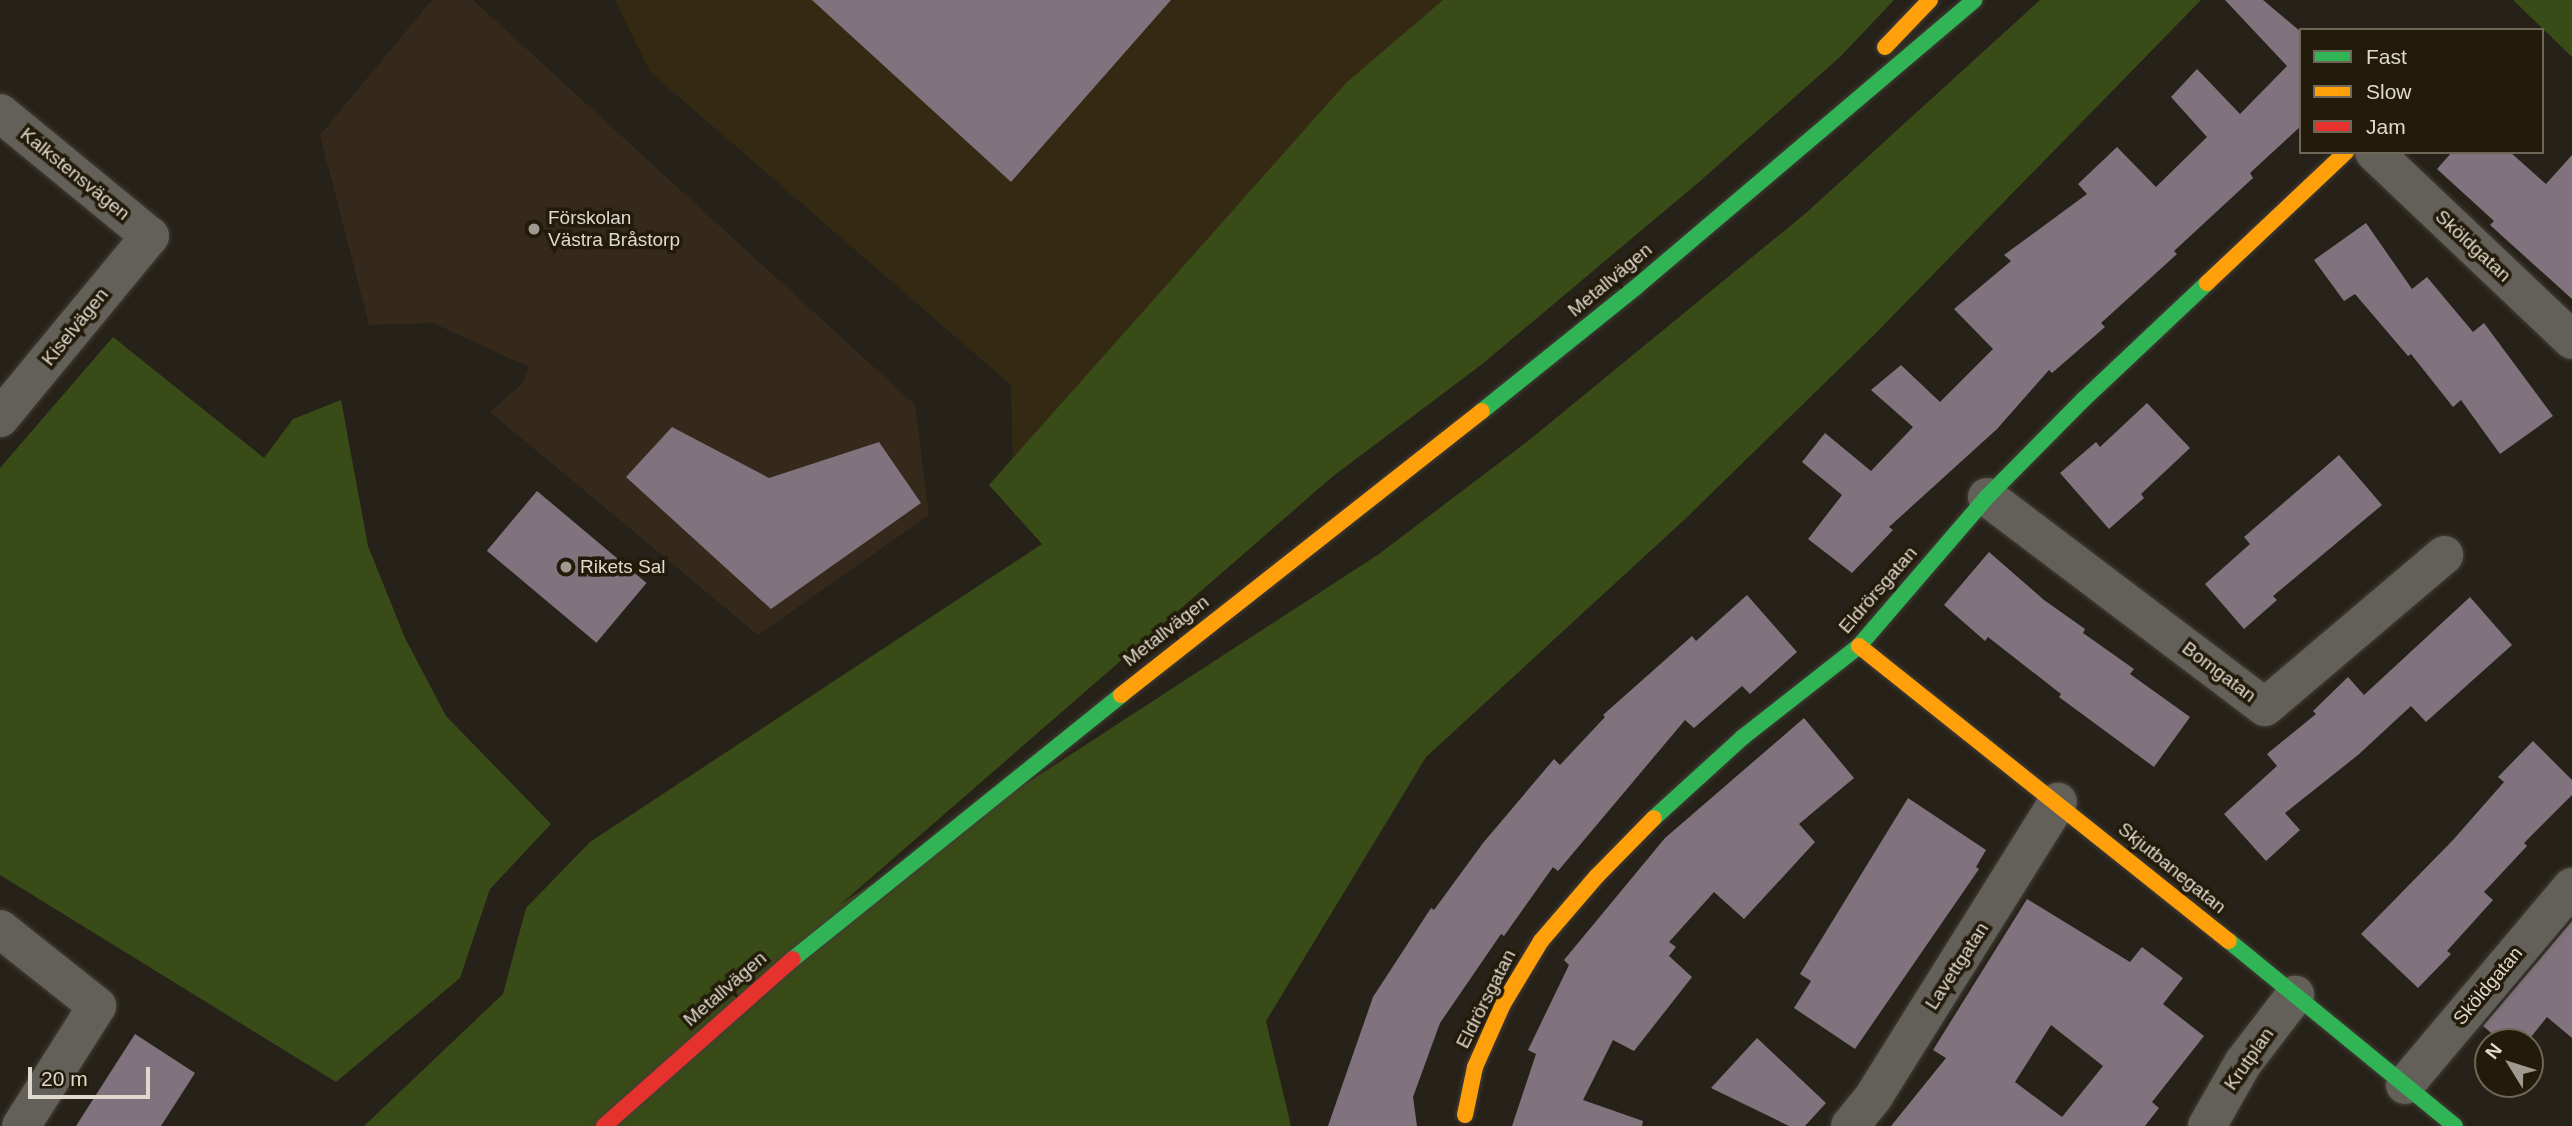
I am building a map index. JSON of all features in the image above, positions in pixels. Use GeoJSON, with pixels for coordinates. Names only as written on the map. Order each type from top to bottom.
{"type":"FeatureCollection","features":[{"type":"Feature","properties":{"kind":"street"},"geometry":{"type":"LineString","coordinates":[[1874,60],[1930,0]]}},
{"type":"Feature","properties":{"kind":"street","name":"Metallvägen"},"geometry":{"type":"LineString","coordinates":[[604,1126],[696,1042],[850,910],[1348,514],[1504,394],[1974,0]]}},
{"type":"Feature","properties":{"kind":"street","name":"Metallvägen"},"geometry":{"type":"LineString","coordinates":[[1761,178],[1855,79]]}},
{"type":"Feature","properties":{"kind":"street","name":"Kalkstensvägen"},"geometry":{"type":"LineString","coordinates":[[0,113],[150,236]]}},
{"type":"Feature","properties":{"kind":"street","name":"Eldrörsgatan"},"geometry":{"type":"LineString","coordinates":[[1465,1115],[1475,1068],[1503,1004],[1541,941],[1597,876],[1677,795],[1743,737],[1859,646],[1987,497],[2103,381],[2344,154]]}},
{"type":"Feature","properties":{"kind":"street","name":"Sköldgatan"},"geometry":{"type":"LineString","coordinates":[[2376,154],[2572,340]]}},
{"type":"Feature","properties":{"kind":"street","name":"Kiselvägen"},"geometry":{"type":"LineString","coordinates":[[0,418],[150,236]]}},
{"type":"Feature","properties":{"kind":"street","name":"Bomgatan"},"geometry":{"type":"LineString","coordinates":[[1987,497],[2265,707],[2444,555]]}},
{"type":"Feature","properties":{"kind":"street","name":"Skjutbanegatan"},"geometry":{"type":"LineString","coordinates":[[1859,646],[2058,802],[2455,1126]]}},
{"type":"Feature","properties":{"kind":"street","name":"Lavettgatan"},"geometry":{"type":"LineString","coordinates":[[1850,1126],[1874,1096],[2020,867],[2058,802]]}},
{"type":"Feature","properties":{"kind":"street","name":"Sköldgatan"},"geometry":{"type":"LineString","coordinates":[[2405,1085],[2572,887]]}},
{"type":"Feature","properties":{"kind":"street"},"geometry":{"type":"LineString","coordinates":[[0,929],[97,1006],[21,1126]]}},
{"type":"Feature","properties":{"kind":"street","name":"Krutplan"},"geometry":{"type":"LineString","coordinates":[[2207,1126],[2243,1063],[2295,995]]}},
{"type":"Feature","properties":{"kind":"shaded area","name":"Förskolan Västra Bråstorp"},"geometry":{"type":"Polygon","coordinates":[[[432,0],[473,0],[915,405],[929,515],[758,635],[490,412],[522,384],[529,367],[433,323],[369,325],[320,135],[432,0]]]}},
{"type":"Feature","properties":{"kind":"shaded area"},"geometry":{"type":"Polygon","coordinates":[[[615,0],[1663,0],[1014,518],[1011,385],[650,72],[615,0]]]}},
{"type":"Feature","properties":{"kind":"green space"},"geometry":{"type":"Polygon","coordinates":[[[1443,0],[1894,0],[1840,57],[1699,182],[1481,365],[1332,477],[841,904],[1379,554],[1528,441],[1806,213],[2040,0],[2201,0],[1875,334],[1683,521],[1426,757],[1266,1021],[1291,1126],[364,1126],[503,994],[526,908],[590,842],[1042,544],[989,485],[1346,83],[1443,0]]]}},
{"type":"Feature","properties":{"kind":"green space"},"geometry":{"type":"Polygon","coordinates":[[[2513,0],[2572,0],[2572,57],[2544,28],[2513,0]]]}},
{"type":"Feature","properties":{"kind":"green space"},"geometry":{"type":"Polygon","coordinates":[[[113,337],[264,458],[293,419],[341,400],[368,546],[405,638],[446,716],[551,824],[490,889],[460,978],[336,1082],[0,875],[0,468],[113,337]]]}},
{"type":"Feature","properties":{"kind":"building"},"geometry":{"type":"Polygon","coordinates":[[[812,0],[1171,0],[1011,182],[812,0]]]}},
{"type":"Feature","properties":{"kind":"building"},"geometry":{"type":"Polygon","coordinates":[[[2225,0],[2263,0],[2299,30],[2299,128],[2250,173],[2253,178],[2174,251],[2177,254],[2101,323],[2105,327],[2052,373],[2049,370],[1997,429],[1889,527],[1893,530],[1852,573],[1808,539],[1842,495],[1802,462],[1825,433],[1871,471],[1913,427],[1871,390],[1901,365],[1940,402],[1993,349],[1954,309],[2011,261],[2004,255],[2087,194],[2078,184],[2117,147],[2156,187],[2207,137],[2171,97],[2197,69],[2240,114],[2287,66],[2225,0]]]}},
{"type":"Feature","properties":{"kind":"building"},"geometry":{"type":"Polygon","coordinates":[[[2450,154],[2512,154],[2546,184],[2572,155],[2572,299],[2490,225],[2494,221],[2437,169],[2450,154]]]}},
{"type":"Feature","properties":{"kind":"building"},"geometry":{"type":"Polygon","coordinates":[[[2366,223],[2412,289],[2427,277],[2473,332],[2484,323],[2553,416],[2500,454],[2461,400],[2453,407],[2411,354],[2408,356],[2355,294],[2344,301],[2314,260],[2366,223]]]}},
{"type":"Feature","properties":{"kind":"building"},"geometry":{"type":"Polygon","coordinates":[[[2147,403],[2190,448],[2141,494],[2144,498],[2109,529],[2060,473],[2096,442],[2100,447],[2147,403]]]}},
{"type":"Feature","properties":{"kind":"building"},"geometry":{"type":"Polygon","coordinates":[[[672,427],[769,478],[879,442],[921,503],[771,609],[626,477],[672,427]]]}},
{"type":"Feature","properties":{"kind":"building"},"geometry":{"type":"Polygon","coordinates":[[[2339,455],[2382,505],[2273,596],[2277,600],[2244,629],[2205,584],[2250,544],[2244,537],[2339,455]]]}},
{"type":"Feature","properties":{"kind":"building","name":"Rikets Sal"},"geometry":{"type":"Polygon","coordinates":[[[537,491],[647,583],[596,643],[487,551],[537,491]]]}},
{"type":"Feature","properties":{"kind":"building"},"geometry":{"type":"Polygon","coordinates":[[[1989,552],[2044,600],[2085,629],[2083,633],[2134,669],[2130,674],[2190,717],[2154,767],[2059,697],[2061,694],[1988,637],[1985,641],[1944,605],[1989,552]]]}},
{"type":"Feature","properties":{"kind":"building"},"geometry":{"type":"Polygon","coordinates":[[[1747,595],[1797,652],[1750,694],[1742,686],[1694,728],[1685,720],[1558,871],[1553,867],[1504,936],[1501,934],[1440,1023],[1413,1097],[1417,1126],[1328,1126],[1373,997],[1431,908],[1434,910],[1483,843],[1554,759],[1560,765],[1605,717],[1603,715],[1692,636],[1696,641],[1747,595]]]}},
{"type":"Feature","properties":{"kind":"building"},"geometry":{"type":"Polygon","coordinates":[[[2470,597],[2512,645],[2426,722],[2411,706],[2358,755],[2285,813],[2300,830],[2266,861],[2224,814],[2277,766],[2267,754],[2316,714],[2313,711],[2348,677],[2364,695],[2470,597]]]}},
{"type":"Feature","properties":{"kind":"building"},"geometry":{"type":"Polygon","coordinates":[[[1804,718],[1854,778],[1799,824],[1815,842],[1744,919],[1714,892],[1669,942],[1676,947],[1669,956],[1692,977],[1634,1051],[1613,1040],[1583,1100],[1643,1121],[1642,1126],[1512,1126],[1536,1054],[1528,1050],[1569,965],[1564,960],[1665,838],[1804,718]]]}},
{"type":"Feature","properties":{"kind":"building"},"geometry":{"type":"Polygon","coordinates":[[[2533,741],[2572,780],[2572,795],[2524,843],[2527,846],[2484,892],[2493,900],[2447,951],[2451,954],[2418,988],[2361,934],[2453,840],[2504,782],[2498,777],[2533,741]]]}},
{"type":"Feature","properties":{"kind":"building"},"geometry":{"type":"Polygon","coordinates":[[[1908,798],[1986,850],[1976,867],[1979,869],[1855,1049],[1794,1008],[1811,981],[1800,974],[1908,798]]]}},
{"type":"Feature","properties":{"kind":"building"},"geometry":{"type":"Polygon","coordinates":[[[2027,899],[2130,962],[2142,947],[2183,978],[2163,1004],[2204,1036],[2152,1102],[2159,1108],[2145,1126],[1891,1126],[1946,1058],[1933,1050],[2027,899]],[[2051,1025],[2015,1082],[2062,1117],[2103,1066],[2051,1025]]]}},
{"type":"Feature","properties":{"kind":"building"},"geometry":{"type":"Polygon","coordinates":[[[2572,921],[2572,1038],[2547,1017],[2538,1028],[2483,1026],[2572,921]]]}},
{"type":"Feature","properties":{"kind":"building"},"geometry":{"type":"Polygon","coordinates":[[[135,1034],[195,1073],[161,1126],[76,1126],[135,1034]]]}},
{"type":"Feature","properties":{"kind":"building"},"geometry":{"type":"Polygon","coordinates":[[[1757,1038],[1826,1103],[1805,1126],[1789,1126],[1711,1088],[1757,1038]]]}},
{"type":"Feature","properties":{"kind":"traffic: fast"},"geometry":{"type":"LineString","coordinates":[[1482,411],[1635,288],[1974,0]]}},
{"type":"Feature","properties":{"kind":"traffic: fast"},"geometry":{"type":"LineString","coordinates":[[1654,818],[1743,737],[1859,646],[1987,497],[2084,399],[2207,283]]}},
{"type":"Feature","properties":{"kind":"traffic: fast"},"geometry":{"type":"LineString","coordinates":[[793,959],[1121,695]]}},
{"type":"Feature","properties":{"kind":"traffic: fast"},"geometry":{"type":"LineString","coordinates":[[2229,941],[2455,1126]]}},
{"type":"Feature","properties":{"kind":"traffic: slow"},"geometry":{"type":"LineString","coordinates":[[1885,47],[1930,0]]}},
{"type":"Feature","properties":{"kind":"traffic: slow"},"geometry":{"type":"LineString","coordinates":[[2207,283],[2344,154]]}},
{"type":"Feature","properties":{"kind":"traffic: slow"},"geometry":{"type":"LineString","coordinates":[[1121,695],[1482,411]]}},
{"type":"Feature","properties":{"kind":"traffic: slow"},"geometry":{"type":"LineString","coordinates":[[1859,646],[2229,941]]}},
{"type":"Feature","properties":{"kind":"traffic: slow"},"geometry":{"type":"LineString","coordinates":[[1465,1115],[1475,1067],[1503,1004],[1541,941],[1597,876],[1654,818]]}},
{"type":"Feature","properties":{"kind":"traffic: jam"},"geometry":{"type":"LineString","coordinates":[[604,1126],[793,959]]}},
{"type":"Feature","properties":{"kind":"place","name":"Förskolan Västra Bråstorp"},"geometry":{"type":"Point","coordinates":[534,229]}},
{"type":"Feature","properties":{"kind":"place","name":"Rikets Sal"},"geometry":{"type":"Point","coordinates":[566,567]}}]}
